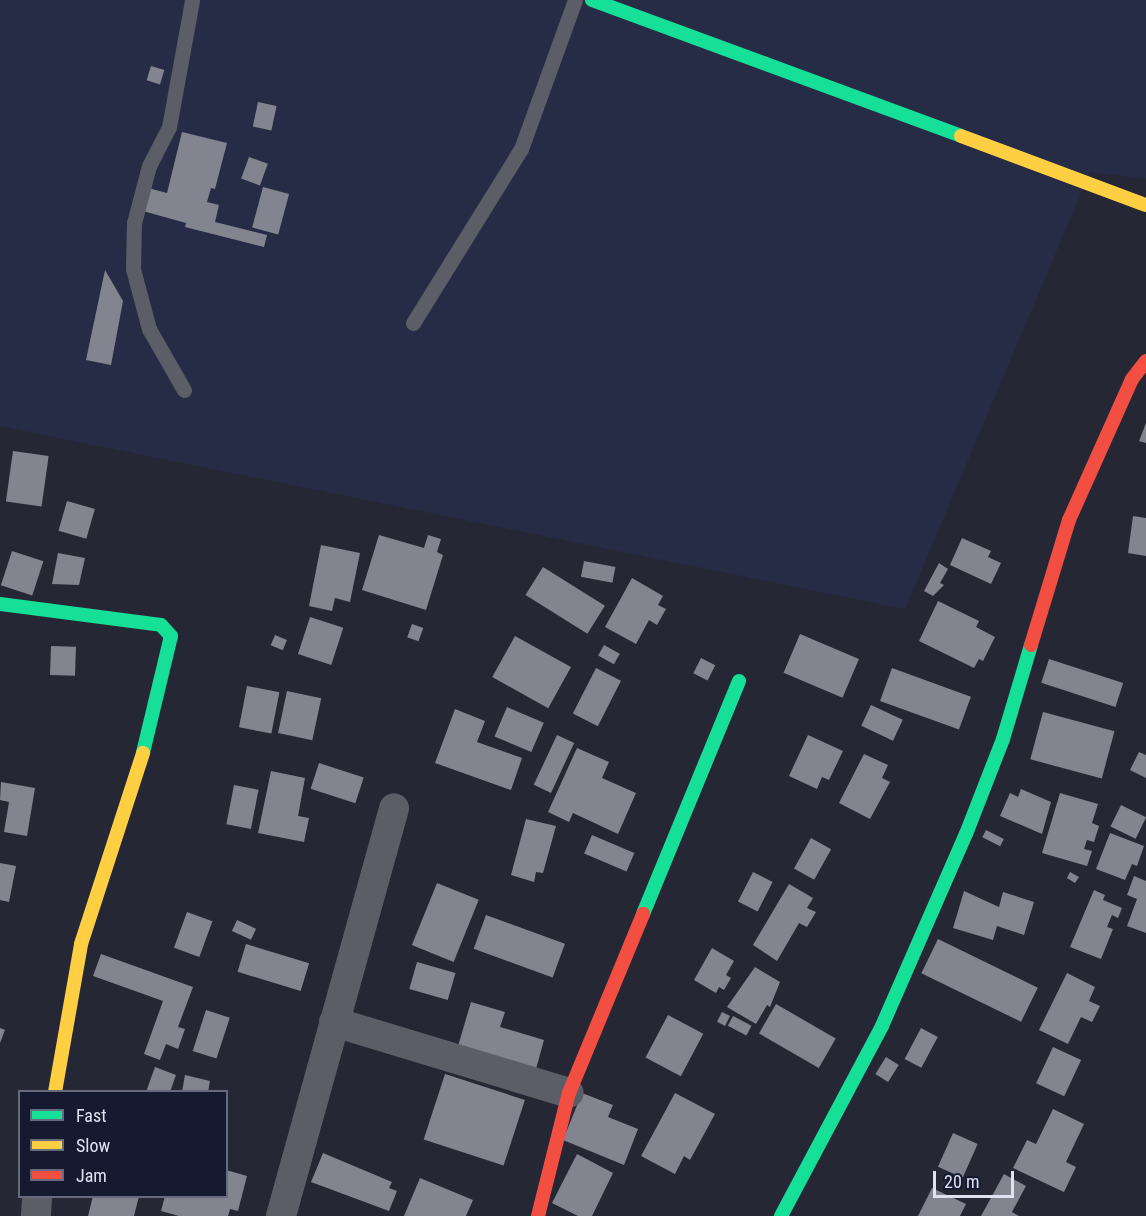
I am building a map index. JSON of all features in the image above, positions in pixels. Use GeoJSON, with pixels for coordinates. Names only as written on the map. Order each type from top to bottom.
{"type":"FeatureCollection","features":[{"type":"Feature","properties":{"kind":"street"},"geometry":{"type":"LineString","coordinates":[[592,0],[1146,205]]}},
{"type":"Feature","properties":{"kind":"street"},"geometry":{"type":"LineString","coordinates":[[781,1216],[882,1026],[966,834],[1003,739],[1068,520],[1123,397],[1146,361]]}},
{"type":"Feature","properties":{"kind":"street"},"geometry":{"type":"LineString","coordinates":[[0,604],[145,620],[161,625],[171,636],[149,734],[81,944],[54,1090]]}},
{"type":"Feature","properties":{"kind":"street"},"geometry":{"type":"LineString","coordinates":[[538,1216],[569,1093],[740,681]]}},
{"type":"Feature","properties":{"kind":"street"},"geometry":{"type":"LineString","coordinates":[[281,1216],[394,807]]}},
{"type":"Feature","properties":{"kind":"street"},"geometry":{"type":"LineString","coordinates":[[334,1022],[569,1093]]}},
{"type":"Feature","properties":{"kind":"street"},"geometry":{"type":"LineString","coordinates":[[36,1216],[37,1198]]}},
{"type":"Feature","properties":{"kind":"lane"},"geometry":{"type":"LineString","coordinates":[[184,390],[149,329],[134,269],[134,223],[149,166],[169,126],[192,0]]}},
{"type":"Feature","properties":{"kind":"lane"},"geometry":{"type":"LineString","coordinates":[[413,323],[521,148],[575,0]]}},
{"type":"Feature","properties":{"kind":"shaded area"},"geometry":{"type":"Polygon","coordinates":[[[0,0],[1146,0],[1146,179],[1090,172],[905,609],[0,426],[0,0]]]}},
{"type":"Feature","properties":{"kind":"building"},"geometry":{"type":"Polygon","coordinates":[[[151,66],[164,70],[160,84],[147,80],[151,66]]]}},
{"type":"Feature","properties":{"kind":"building"},"geometry":{"type":"Polygon","coordinates":[[[258,102],[277,106],[271,130],[253,126],[258,102]]]}},
{"type":"Feature","properties":{"kind":"building"},"geometry":{"type":"Polygon","coordinates":[[[182,132],[227,143],[215,189],[211,188],[207,202],[219,205],[215,222],[267,235],[264,247],[185,227],[186,223],[143,211],[148,188],[167,193],[182,132]]]}},
{"type":"Feature","properties":{"kind":"building"},"geometry":{"type":"Polygon","coordinates":[[[249,157],[268,164],[260,185],[241,179],[249,157]]]}},
{"type":"Feature","properties":{"kind":"building"},"geometry":{"type":"Polygon","coordinates":[[[263,187],[289,194],[278,235],[252,228],[263,187]]]}},
{"type":"Feature","properties":{"kind":"building"},"geometry":{"type":"Polygon","coordinates":[[[105,270],[123,301],[111,365],[86,360],[105,270]]]}},
{"type":"Feature","properties":{"kind":"building"},"geometry":{"type":"Polygon","coordinates":[[[1146,423],[1146,443],[1139,441],[1146,423]]]}},
{"type":"Feature","properties":{"kind":"building"},"geometry":{"type":"Polygon","coordinates":[[[13,451],[49,456],[42,507],[6,502],[13,451]]]}},
{"type":"Feature","properties":{"kind":"building"},"geometry":{"type":"Polygon","coordinates":[[[67,501],[95,509],[86,539],[58,531],[67,501]]]}},
{"type":"Feature","properties":{"kind":"building"},"geometry":{"type":"Polygon","coordinates":[[[1133,516],[1146,518],[1146,556],[1128,553],[1133,516]]]}},
{"type":"Feature","properties":{"kind":"building"},"geometry":{"type":"Polygon","coordinates":[[[379,535],[424,548],[428,535],[441,539],[437,552],[443,555],[426,610],[362,590],[379,535]]]}},
{"type":"Feature","properties":{"kind":"building"},"geometry":{"type":"Polygon","coordinates":[[[962,538],[991,551],[988,557],[1001,563],[991,584],[950,565],[962,538]]]}},
{"type":"Feature","properties":{"kind":"building"},"geometry":{"type":"Polygon","coordinates":[[[321,545],[360,553],[350,602],[335,598],[332,611],[309,606],[321,545]]]}},
{"type":"Feature","properties":{"kind":"building"},"geometry":{"type":"Polygon","coordinates":[[[12,551],[43,561],[32,595],[1,585],[12,551]]]}},
{"type":"Feature","properties":{"kind":"building"},"geometry":{"type":"Polygon","coordinates":[[[58,553],[85,558],[79,585],[52,584],[58,553]]]}},
{"type":"Feature","properties":{"kind":"building"},"geometry":{"type":"Polygon","coordinates":[[[584,561],[615,567],[612,583],[581,577],[584,561]]]}},
{"type":"Feature","properties":{"kind":"building"},"geometry":{"type":"Polygon","coordinates":[[[939,563],[948,569],[940,583],[944,585],[933,596],[924,591],[939,563]]]}},
{"type":"Feature","properties":{"kind":"building"},"geometry":{"type":"Polygon","coordinates":[[[543,567],[605,606],[587,634],[526,595],[543,567]]]}},
{"type":"Feature","properties":{"kind":"building"},"geometry":{"type":"Polygon","coordinates":[[[632,578],[663,596],[658,605],[666,609],[657,625],[649,620],[636,644],[605,627],[632,578]]]}},
{"type":"Feature","properties":{"kind":"building"},"geometry":{"type":"Polygon","coordinates":[[[938,601],[979,621],[976,627],[995,637],[983,661],[979,659],[974,668],[919,641],[938,601]]]}},
{"type":"Feature","properties":{"kind":"building"},"geometry":{"type":"Polygon","coordinates":[[[310,617],[343,628],[331,665],[298,654],[310,617]]]}},
{"type":"Feature","properties":{"kind":"building"},"geometry":{"type":"Polygon","coordinates":[[[412,624],[423,628],[418,641],[407,637],[412,624]]]}},
{"type":"Feature","properties":{"kind":"building"},"geometry":{"type":"Polygon","coordinates":[[[800,634],[859,659],[843,698],[784,673],[800,634]]]}},
{"type":"Feature","properties":{"kind":"building"},"geometry":{"type":"Polygon","coordinates":[[[275,635],[287,640],[283,650],[271,645],[275,635]]]}},
{"type":"Feature","properties":{"kind":"building"},"geometry":{"type":"Polygon","coordinates":[[[515,636],[571,667],[548,708],[492,677],[515,636]]]}},
{"type":"Feature","properties":{"kind":"building"},"geometry":{"type":"Polygon","coordinates":[[[604,645],[620,654],[614,664],[598,655],[604,645]]]}},
{"type":"Feature","properties":{"kind":"building"},"geometry":{"type":"Polygon","coordinates":[[[51,646],[76,647],[75,676],[50,675],[51,646]]]}},
{"type":"Feature","properties":{"kind":"building"},"geometry":{"type":"Polygon","coordinates":[[[701,658],[715,665],[708,680],[693,673],[701,658]]]}},
{"type":"Feature","properties":{"kind":"building"},"geometry":{"type":"Polygon","coordinates":[[[1049,659],[1123,683],[1115,707],[1041,683],[1049,659]]]}},
{"type":"Feature","properties":{"kind":"building"},"geometry":{"type":"Polygon","coordinates":[[[596,668],[621,681],[598,726],[573,713],[596,668]]]}},
{"type":"Feature","properties":{"kind":"building"},"geometry":{"type":"Polygon","coordinates":[[[892,668],[971,697],[959,730],[880,701],[892,668]]]}},
{"type":"Feature","properties":{"kind":"building"},"geometry":{"type":"Polygon","coordinates":[[[247,686],[279,692],[271,734],[239,727],[247,686]]]}},
{"type":"Feature","properties":{"kind":"building"},"geometry":{"type":"Polygon","coordinates":[[[287,691],[321,698],[312,740],[278,733],[287,691]]]}},
{"type":"Feature","properties":{"kind":"building"},"geometry":{"type":"Polygon","coordinates":[[[871,705],[903,720],[893,741],[861,726],[871,705]]]}},
{"type":"Feature","properties":{"kind":"building"},"geometry":{"type":"Polygon","coordinates":[[[507,707],[544,723],[531,752],[494,736],[507,707]]]}},
{"type":"Feature","properties":{"kind":"building"},"geometry":{"type":"Polygon","coordinates":[[[455,709],[485,721],[477,742],[522,758],[511,790],[435,763],[455,709]]]}},
{"type":"Feature","properties":{"kind":"building"},"geometry":{"type":"Polygon","coordinates":[[[1043,712],[1114,731],[1102,778],[1030,759],[1043,712]]]}},
{"type":"Feature","properties":{"kind":"building"},"geometry":{"type":"Polygon","coordinates":[[[557,735],[574,743],[551,793],[534,785],[557,735]]]}},
{"type":"Feature","properties":{"kind":"building"},"geometry":{"type":"Polygon","coordinates":[[[808,735],[843,751],[829,780],[822,777],[817,789],[789,776],[808,735]]]}},
{"type":"Feature","properties":{"kind":"building"},"geometry":{"type":"Polygon","coordinates":[[[577,748],[609,762],[602,778],[636,793],[618,834],[573,813],[569,822],[548,812],[577,748]]]}},
{"type":"Feature","properties":{"kind":"building"},"geometry":{"type":"Polygon","coordinates":[[[1139,752],[1146,755],[1146,778],[1130,770],[1139,752]]]}},
{"type":"Feature","properties":{"kind":"building"},"geometry":{"type":"Polygon","coordinates":[[[864,754],[888,765],[882,778],[890,782],[870,819],[839,803],[864,754]]]}},
{"type":"Feature","properties":{"kind":"building"},"geometry":{"type":"Polygon","coordinates":[[[319,763],[364,778],[355,803],[311,789],[319,763]]]}},
{"type":"Feature","properties":{"kind":"building"},"geometry":{"type":"Polygon","coordinates":[[[271,771],[305,778],[298,816],[309,818],[304,842],[258,833],[271,771]]]}},
{"type":"Feature","properties":{"kind":"building"},"geometry":{"type":"Polygon","coordinates":[[[1,782],[35,788],[27,836],[4,832],[9,802],[0,800],[1,782]]]}},
{"type":"Feature","properties":{"kind":"building"},"geometry":{"type":"Polygon","coordinates":[[[234,785],[259,790],[251,829],[226,824],[234,785]]]}},
{"type":"Feature","properties":{"kind":"building"},"geometry":{"type":"Polygon","coordinates":[[[1021,789],[1051,802],[1042,834],[1000,816],[1010,793],[1018,797],[1021,789]]]}},
{"type":"Feature","properties":{"kind":"building"},"geometry":{"type":"Polygon","coordinates":[[[1060,793],[1098,804],[1092,823],[1099,826],[1094,842],[1087,840],[1084,849],[1092,851],[1087,866],[1042,853],[1060,793]]]}},
{"type":"Feature","properties":{"kind":"building"},"geometry":{"type":"Polygon","coordinates":[[[1121,805],[1146,817],[1136,839],[1110,827],[1121,805]]]}},
{"type":"Feature","properties":{"kind":"building"},"geometry":{"type":"Polygon","coordinates":[[[526,819],[556,826],[543,873],[536,872],[534,882],[511,875],[526,819]]]}},
{"type":"Feature","properties":{"kind":"building"},"geometry":{"type":"Polygon","coordinates":[[[986,830],[1004,839],[1000,846],[982,837],[986,830]]]}},
{"type":"Feature","properties":{"kind":"building"},"geometry":{"type":"Polygon","coordinates":[[[1110,833],[1144,846],[1137,866],[1132,864],[1125,880],[1096,869],[1110,833]]]}},
{"type":"Feature","properties":{"kind":"building"},"geometry":{"type":"Polygon","coordinates":[[[592,835],[634,853],[627,871],[584,853],[592,835]]]}},
{"type":"Feature","properties":{"kind":"building"},"geometry":{"type":"Polygon","coordinates":[[[811,838],[831,849],[814,880],[794,869],[811,838]]]}},
{"type":"Feature","properties":{"kind":"building"},"geometry":{"type":"Polygon","coordinates":[[[0,863],[16,866],[9,902],[0,900],[0,863]]]}},
{"type":"Feature","properties":{"kind":"building"},"geometry":{"type":"Polygon","coordinates":[[[753,872],[773,882],[758,911],[738,901],[753,872]]]}},
{"type":"Feature","properties":{"kind":"building"},"geometry":{"type":"Polygon","coordinates":[[[1070,872],[1079,877],[1075,883],[1067,878],[1070,872]]]}},
{"type":"Feature","properties":{"kind":"building"},"geometry":{"type":"Polygon","coordinates":[[[1134,876],[1146,881],[1146,933],[1127,926],[1137,899],[1127,895],[1134,876]]]}},
{"type":"Feature","properties":{"kind":"building"},"geometry":{"type":"Polygon","coordinates":[[[437,883],[479,900],[454,962],[412,945],[437,883]]]}},
{"type":"Feature","properties":{"kind":"building"},"geometry":{"type":"Polygon","coordinates":[[[789,884],[813,898],[807,908],[816,912],[807,927],[799,923],[777,961],[753,945],[789,884]]]}},
{"type":"Feature","properties":{"kind":"building"},"geometry":{"type":"Polygon","coordinates":[[[1094,890],[1105,895],[1103,900],[1122,908],[1118,918],[1112,915],[1107,927],[1113,929],[1101,959],[1070,947],[1094,890]]]}},
{"type":"Feature","properties":{"kind":"building"},"geometry":{"type":"Polygon","coordinates":[[[964,891],[999,907],[1003,892],[1034,902],[1024,935],[997,926],[993,940],[953,928],[964,891]]]}},
{"type":"Feature","properties":{"kind":"building"},"geometry":{"type":"Polygon","coordinates":[[[187,912],[212,921],[199,957],[174,948],[187,912]]]}},
{"type":"Feature","properties":{"kind":"building"},"geometry":{"type":"Polygon","coordinates":[[[486,915],[565,944],[553,978],[474,949],[486,915]]]}},
{"type":"Feature","properties":{"kind":"building"},"geometry":{"type":"Polygon","coordinates":[[[237,920],[256,929],[251,940],[232,931],[237,920]]]}},
{"type":"Feature","properties":{"kind":"building"},"geometry":{"type":"Polygon","coordinates":[[[938,939],[1038,988],[1021,1022],[921,973],[938,939]]]}},
{"type":"Feature","properties":{"kind":"building"},"geometry":{"type":"Polygon","coordinates":[[[246,944],[309,963],[301,991],[238,972],[246,944]]]}},
{"type":"Feature","properties":{"kind":"building"},"geometry":{"type":"Polygon","coordinates":[[[712,948],[734,961],[726,975],[731,978],[724,990],[719,987],[716,993],[694,980],[712,948]]]}},
{"type":"Feature","properties":{"kind":"building"},"geometry":{"type":"Polygon","coordinates":[[[101,954],[193,987],[178,1027],[185,1029],[178,1049],[166,1044],[160,1060],[144,1054],[163,1001],[93,976],[101,954]]]}},
{"type":"Feature","properties":{"kind":"building"},"geometry":{"type":"Polygon","coordinates":[[[417,962],[455,973],[448,1000],[409,989],[417,962]]]}},
{"type":"Feature","properties":{"kind":"building"},"geometry":{"type":"Polygon","coordinates":[[[755,967],[780,982],[770,1007],[767,1005],[756,1024],[727,1007],[755,967]]]}},
{"type":"Feature","properties":{"kind":"building"},"geometry":{"type":"Polygon","coordinates":[[[1067,973],[1095,987],[1089,1001],[1100,1006],[1092,1022],[1081,1017],[1068,1044],[1039,1030],[1067,973]]]}},
{"type":"Feature","properties":{"kind":"building"},"geometry":{"type":"Polygon","coordinates":[[[471,1002],[505,1012],[500,1027],[544,1040],[536,1069],[458,1046],[471,1002]]]}},
{"type":"Feature","properties":{"kind":"building"},"geometry":{"type":"Polygon","coordinates":[[[776,1004],[836,1038],[819,1068],[759,1033],[776,1004]]]}},
{"type":"Feature","properties":{"kind":"building"},"geometry":{"type":"Polygon","coordinates":[[[206,1010],[230,1018],[216,1059],[193,1051],[206,1010]]]}},
{"type":"Feature","properties":{"kind":"building"},"geometry":{"type":"Polygon","coordinates":[[[722,1012],[730,1016],[725,1026],[717,1022],[722,1012]]]}},
{"type":"Feature","properties":{"kind":"building"},"geometry":{"type":"Polygon","coordinates":[[[668,1015],[703,1034],[681,1076],[645,1057],[668,1015]]]}},
{"type":"Feature","properties":{"kind":"building"},"geometry":{"type":"Polygon","coordinates":[[[733,1016],[752,1026],[746,1036],[728,1026],[733,1016]]]}},
{"type":"Feature","properties":{"kind":"building"},"geometry":{"type":"Polygon","coordinates":[[[0,1028],[5,1030],[0,1043],[0,1028]]]}},
{"type":"Feature","properties":{"kind":"building"},"geometry":{"type":"Polygon","coordinates":[[[921,1028],[938,1037],[921,1068],[905,1059],[921,1028]]]}},
{"type":"Feature","properties":{"kind":"building"},"geometry":{"type":"Polygon","coordinates":[[[1053,1047],[1081,1060],[1064,1096],[1036,1083],[1053,1047]]]}},
{"type":"Feature","properties":{"kind":"building"},"geometry":{"type":"Polygon","coordinates":[[[886,1057],[899,1065],[888,1082],[875,1074],[886,1057]]]}},
{"type":"Feature","properties":{"kind":"building"},"geometry":{"type":"Polygon","coordinates":[[[155,1067],[176,1075],[171,1090],[147,1090],[155,1067]]]}},
{"type":"Feature","properties":{"kind":"building"},"geometry":{"type":"Polygon","coordinates":[[[445,1074],[525,1100],[504,1166],[424,1140],[445,1074]]]}},
{"type":"Feature","properties":{"kind":"building"},"geometry":{"type":"Polygon","coordinates":[[[185,1075],[210,1081],[208,1090],[182,1090],[185,1075]]]}},
{"type":"Feature","properties":{"kind":"building"},"geometry":{"type":"Polygon","coordinates":[[[582,1093],[613,1105],[608,1117],[638,1129],[624,1165],[563,1140],[582,1093]]]}},
{"type":"Feature","properties":{"kind":"building"},"geometry":{"type":"Polygon","coordinates":[[[675,1093],[715,1114],[690,1160],[684,1156],[675,1174],[641,1156],[675,1093]]]}},
{"type":"Feature","properties":{"kind":"building"},"geometry":{"type":"Polygon","coordinates":[[[1053,1109],[1084,1124],[1066,1162],[1076,1167],[1064,1192],[1013,1168],[1027,1140],[1036,1144],[1053,1109]]]}},
{"type":"Feature","properties":{"kind":"building"},"geometry":{"type":"Polygon","coordinates":[[[953,1133],[978,1144],[963,1178],[938,1167],[953,1133]]]}},
{"type":"Feature","properties":{"kind":"building"},"geometry":{"type":"Polygon","coordinates":[[[323,1153],[392,1182],[389,1188],[397,1191],[389,1211],[311,1182],[323,1153]]]}},
{"type":"Feature","properties":{"kind":"building"},"geometry":{"type":"Polygon","coordinates":[[[577,1154],[613,1173],[592,1216],[578,1216],[552,1203],[577,1154]]]}},
{"type":"Feature","properties":{"kind":"building"},"geometry":{"type":"Polygon","coordinates":[[[228,1171],[247,1176],[238,1211],[230,1209],[228,1216],[179,1216],[161,1211],[164,1198],[228,1198],[228,1171]]]}},
{"type":"Feature","properties":{"kind":"building"},"geometry":{"type":"Polygon","coordinates":[[[1004,1174],[1026,1186],[1012,1212],[1019,1216],[981,1216],[1004,1174]]]}},
{"type":"Feature","properties":{"kind":"building"},"geometry":{"type":"Polygon","coordinates":[[[420,1178],[473,1200],[466,1216],[404,1216],[420,1178]]]}},
{"type":"Feature","properties":{"kind":"building"},"geometry":{"type":"Polygon","coordinates":[[[932,1188],[966,1204],[960,1216],[918,1216],[932,1188]]]}},
{"type":"Feature","properties":{"kind":"building"},"geometry":{"type":"Polygon","coordinates":[[[92,1198],[138,1198],[134,1216],[88,1216],[92,1198]]]}},
{"type":"Feature","properties":{"kind":"traffic: fast"},"geometry":{"type":"LineString","coordinates":[[592,0],[961,136]]}},
{"type":"Feature","properties":{"kind":"traffic: fast"},"geometry":{"type":"LineString","coordinates":[[0,604],[161,625],[171,636],[143,753]]}},
{"type":"Feature","properties":{"kind":"traffic: fast"},"geometry":{"type":"LineString","coordinates":[[781,1216],[882,1026],[966,834],[1003,739],[1031,645]]}},
{"type":"Feature","properties":{"kind":"traffic: fast"},"geometry":{"type":"LineString","coordinates":[[643,914],[739,681]]}},
{"type":"Feature","properties":{"kind":"traffic: slow"},"geometry":{"type":"LineString","coordinates":[[961,136],[1146,205]]}},
{"type":"Feature","properties":{"kind":"traffic: slow"},"geometry":{"type":"LineString","coordinates":[[55,1090],[81,944],[143,753]]}},
{"type":"Feature","properties":{"kind":"traffic: jam"},"geometry":{"type":"LineString","coordinates":[[1031,645],[1069,520],[1132,379],[1146,361]]}},
{"type":"Feature","properties":{"kind":"traffic: jam"},"geometry":{"type":"LineString","coordinates":[[538,1216],[569,1093],[643,914]]}}]}
